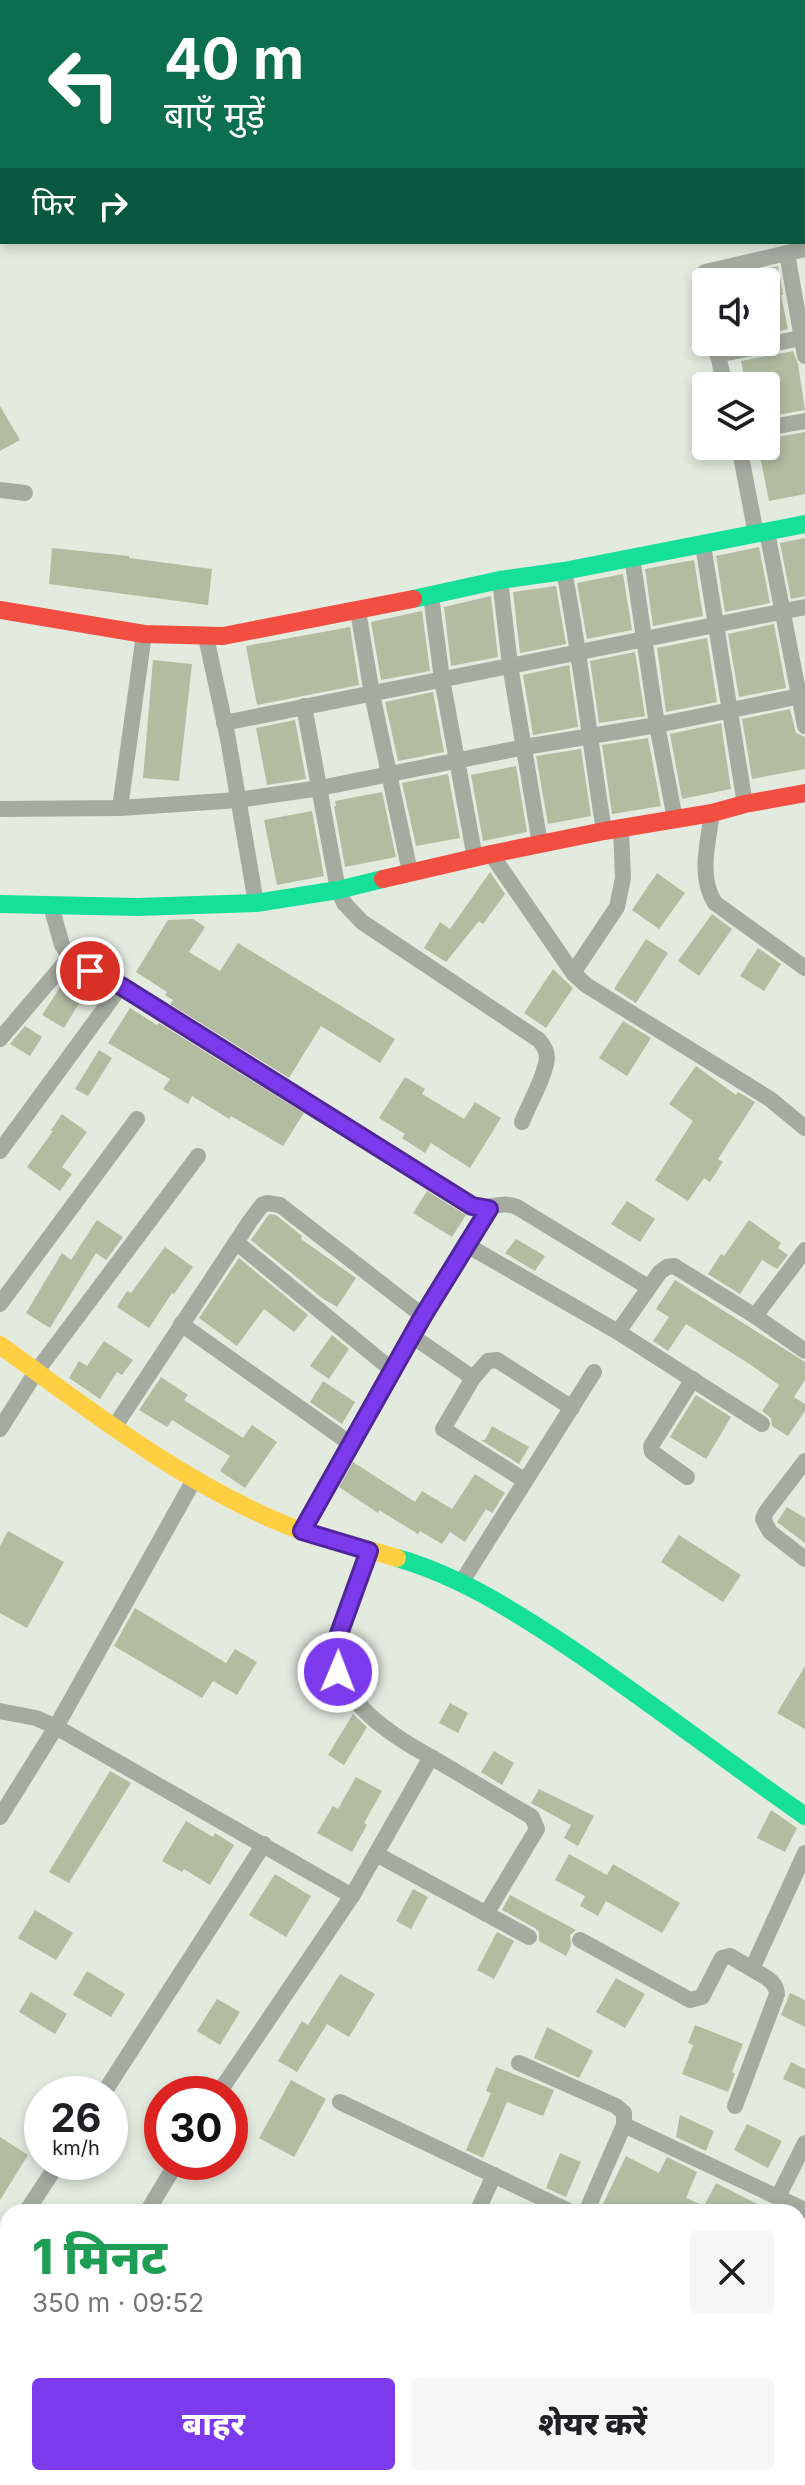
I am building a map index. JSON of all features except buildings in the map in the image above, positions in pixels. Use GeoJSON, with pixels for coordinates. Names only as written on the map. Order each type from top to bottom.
{"type":"FeatureCollection","features":[{"type":"Feature","properties":{"kind":"street"},"geometry":{"type":"LineString","coordinates":[[722,268],[805,249]]}},
{"type":"Feature","properties":{"kind":"street"},"geometry":{"type":"LineString","coordinates":[[787,253],[805,356]]}},
{"type":"Feature","properties":{"kind":"street"},"geometry":{"type":"LineString","coordinates":[[780,340],[804,337]]}},
{"type":"Feature","properties":{"kind":"street"},"geometry":{"type":"LineString","coordinates":[[780,425],[805,421]]}},
{"type":"Feature","properties":{"kind":"street"},"geometry":{"type":"LineString","coordinates":[[743,460],[784,612],[805,726]]}},
{"type":"Feature","properties":{"kind":"street"},"geometry":{"type":"LineString","coordinates":[[0,490],[25,493]]}},
{"type":"Feature","properties":{"kind":"street"},"geometry":{"type":"LineString","coordinates":[[0,610],[144,634],[206,637],[243,634],[500,580],[564,571],[805,524]]}},
{"type":"Feature","properties":{"kind":"street"},"geometry":{"type":"LineString","coordinates":[[703,545],[745,804]]}},
{"type":"Feature","properties":{"kind":"street"},"geometry":{"type":"LineString","coordinates":[[632,557],[657,725],[675,819]]}},
{"type":"Feature","properties":{"kind":"street"},"geometry":{"type":"LineString","coordinates":[[564,571],[580,652],[589,737],[623,878],[617,907],[573,973]]}},
{"type":"Feature","properties":{"kind":"street"},"geometry":{"type":"LineString","coordinates":[[500,580],[510,665],[540,844]]}},
{"type":"Feature","properties":{"kind":"street"},"geometry":{"type":"LineString","coordinates":[[431,596],[442,679],[483,856],[573,973],[586,985],[770,1099],[805,1128]]}},
{"type":"Feature","properties":{"kind":"street"},"geometry":{"type":"LineString","coordinates":[[224,723],[805,607]]}},
{"type":"Feature","properties":{"kind":"street"},"geometry":{"type":"LineString","coordinates":[[358,611],[410,872]]}},
{"type":"Feature","properties":{"kind":"street"},"geometry":{"type":"LineString","coordinates":[[120,808],[144,634]]}},
{"type":"Feature","properties":{"kind":"street"},"geometry":{"type":"LineString","coordinates":[[206,637],[256,903]]}},
{"type":"Feature","properties":{"kind":"street"},"geometry":{"type":"LineString","coordinates":[[0,809],[120,808],[238,800],[320,788],[801,696]]}},
{"type":"Feature","properties":{"kind":"street"},"geometry":{"type":"LineString","coordinates":[[304,706],[338,890],[344,903],[362,922],[539,1040],[547,1057],[522,1122]]}},
{"type":"Feature","properties":{"kind":"street"},"geometry":{"type":"LineString","coordinates":[[0,904],[206,907],[256,903],[338,890],[540,844],[805,793]]}},
{"type":"Feature","properties":{"kind":"street"},"geometry":{"type":"LineString","coordinates":[[712,813],[704,872],[707,890],[715,903],[805,968]]}},
{"type":"Feature","properties":{"kind":"street"},"geometry":{"type":"LineString","coordinates":[[51,906],[62,945],[70,957],[90,971],[121,986],[472,1206],[489,1209],[504,1203],[517,1207],[648,1287]]}},
{"type":"Feature","properties":{"kind":"street"},"geometry":{"type":"LineString","coordinates":[[0,1039],[70,957]]}},
{"type":"Feature","properties":{"kind":"street"},"geometry":{"type":"LineString","coordinates":[[0,1151],[121,986]]}},
{"type":"Feature","properties":{"kind":"street"},"geometry":{"type":"LineString","coordinates":[[0,1304],[137,1119]]}},
{"type":"Feature","properties":{"kind":"street"},"geometry":{"type":"LineString","coordinates":[[0,1429],[36,1372],[198,1156]]}},
{"type":"Feature","properties":{"kind":"street"},"geometry":{"type":"LineString","coordinates":[[115,1426],[262,1205],[280,1205],[423,1316]]}},
{"type":"Feature","properties":{"kind":"street"},"geometry":{"type":"LineString","coordinates":[[302,1531],[423,1316],[489,1209]]}},
{"type":"Feature","properties":{"kind":"street"},"geometry":{"type":"LineString","coordinates":[[236,1242],[392,1370]]}},
{"type":"Feature","properties":{"kind":"street"},"geometry":{"type":"LineString","coordinates":[[465,1244],[618,1332],[762,1424]]}},
{"type":"Feature","properties":{"kind":"street"},"geometry":{"type":"LineString","coordinates":[[755,1316],[805,1250]]}},
{"type":"Feature","properties":{"kind":"street"},"geometry":{"type":"LineString","coordinates":[[618,1332],[660,1272],[674,1266],[805,1351]]}},
{"type":"Feature","properties":{"kind":"street"},"geometry":{"type":"LineString","coordinates":[[181,1324],[351,1444]]}},
{"type":"Feature","properties":{"kind":"street"},"geometry":{"type":"LineString","coordinates":[[412,1336],[473,1378]]}},
{"type":"Feature","properties":{"kind":"street"},"geometry":{"type":"LineString","coordinates":[[0,1345],[195,1478],[302,1531],[425,1567],[461,1583],[562,1642],[805,1816]]}},
{"type":"Feature","properties":{"kind":"street"},"geometry":{"type":"LineString","coordinates":[[524,1480],[443,1429],[473,1378],[488,1361],[497,1360],[572,1408]]}},
{"type":"Feature","properties":{"kind":"street"},"geometry":{"type":"LineString","coordinates":[[461,1583],[594,1372]]}},
{"type":"Feature","properties":{"kind":"street"},"geometry":{"type":"LineString","coordinates":[[687,1477],[652,1452],[651,1446],[693,1379]]}},
{"type":"Feature","properties":{"kind":"street"},"geometry":{"type":"LineString","coordinates":[[805,1461],[763,1519],[770,1532],[805,1559]]}},
{"type":"Feature","properties":{"kind":"street"},"geometry":{"type":"LineString","coordinates":[[0,1817],[56,1727],[195,1478]]}},
{"type":"Feature","properties":{"kind":"street"},"geometry":{"type":"LineString","coordinates":[[369,1551],[336,1642],[338,1672],[353,1698],[378,1722],[532,1817],[537,1829],[486,1914]]}},
{"type":"Feature","properties":{"kind":"street"},"geometry":{"type":"LineString","coordinates":[[0,1711],[36,1718],[56,1727],[352,1896]]}},
{"type":"Feature","properties":{"kind":"street"},"geometry":{"type":"LineString","coordinates":[[230,2076],[352,1896],[431,1757]]}},
{"type":"Feature","properties":{"kind":"street"},"geometry":{"type":"LineString","coordinates":[[115,2076],[264,1844]]}},
{"type":"Feature","properties":{"kind":"street"},"geometry":{"type":"LineString","coordinates":[[752,1969],[805,1853]]}},
{"type":"Feature","properties":{"kind":"street"},"geometry":{"type":"LineString","coordinates":[[376,1854],[529,1937]]}},
{"type":"Feature","properties":{"kind":"street"},"geometry":{"type":"LineString","coordinates":[[580,1940],[690,2000],[702,1997],[722,1958],[730,1956],[773,1981],[777,1994],[735,2106]]}},
{"type":"Feature","properties":{"kind":"street"},"geometry":{"type":"LineString","coordinates":[[519,2063],[616,2106],[624,2113],[624,2125],[589,2204]]}},
{"type":"Feature","properties":{"kind":"street"},"geometry":{"type":"LineString","coordinates":[[340,2102],[554,2204]]}},
{"type":"Feature","properties":{"kind":"street"},"geometry":{"type":"LineString","coordinates":[[624,2125],[793,2204]]}},
{"type":"Feature","properties":{"kind":"street"},"geometry":{"type":"LineString","coordinates":[[778,2197],[805,2143]]}},
{"type":"Feature","properties":{"kind":"street"},"geometry":{"type":"LineString","coordinates":[[481,2204],[494,2175]]}},
{"type":"Feature","properties":{"kind":"street"},"geometry":{"type":"LineString","coordinates":[[31,2204],[47,2180]]}},
{"type":"Feature","properties":{"kind":"street"},"geometry":{"type":"LineString","coordinates":[[152,2204],[166,2180]]}},
{"type":"Feature","properties":{"kind":"traffic: fast"},"geometry":{"type":"LineString","coordinates":[[413,599],[805,524]]}},
{"type":"Feature","properties":{"kind":"traffic: fast"},"geometry":{"type":"LineString","coordinates":[[0,904],[138,907],[256,903],[338,890],[383,879]]}},
{"type":"Feature","properties":{"kind":"traffic: fast"},"geometry":{"type":"LineString","coordinates":[[397,1558],[465,1585],[529,1621],[805,1816]]}},
{"type":"Feature","properties":{"kind":"traffic: slow"},"geometry":{"type":"LineString","coordinates":[[0,1345],[140,1445],[214,1491],[291,1527],[397,1558]]}},
{"type":"Feature","properties":{"kind":"traffic: jam"},"geometry":{"type":"LineString","coordinates":[[0,610],[144,634],[223,636],[413,599]]}},
{"type":"Feature","properties":{"kind":"traffic: jam"},"geometry":{"type":"LineString","coordinates":[[383,879],[491,854],[805,793]]}},
{"type":"Feature","properties":{"kind":"route"},"geometry":{"type":"LineString","coordinates":[[90,971],[121,986],[472,1206],[489,1209],[423,1316],[302,1531],[369,1551],[336,1642],[338,1672]]}}]}
